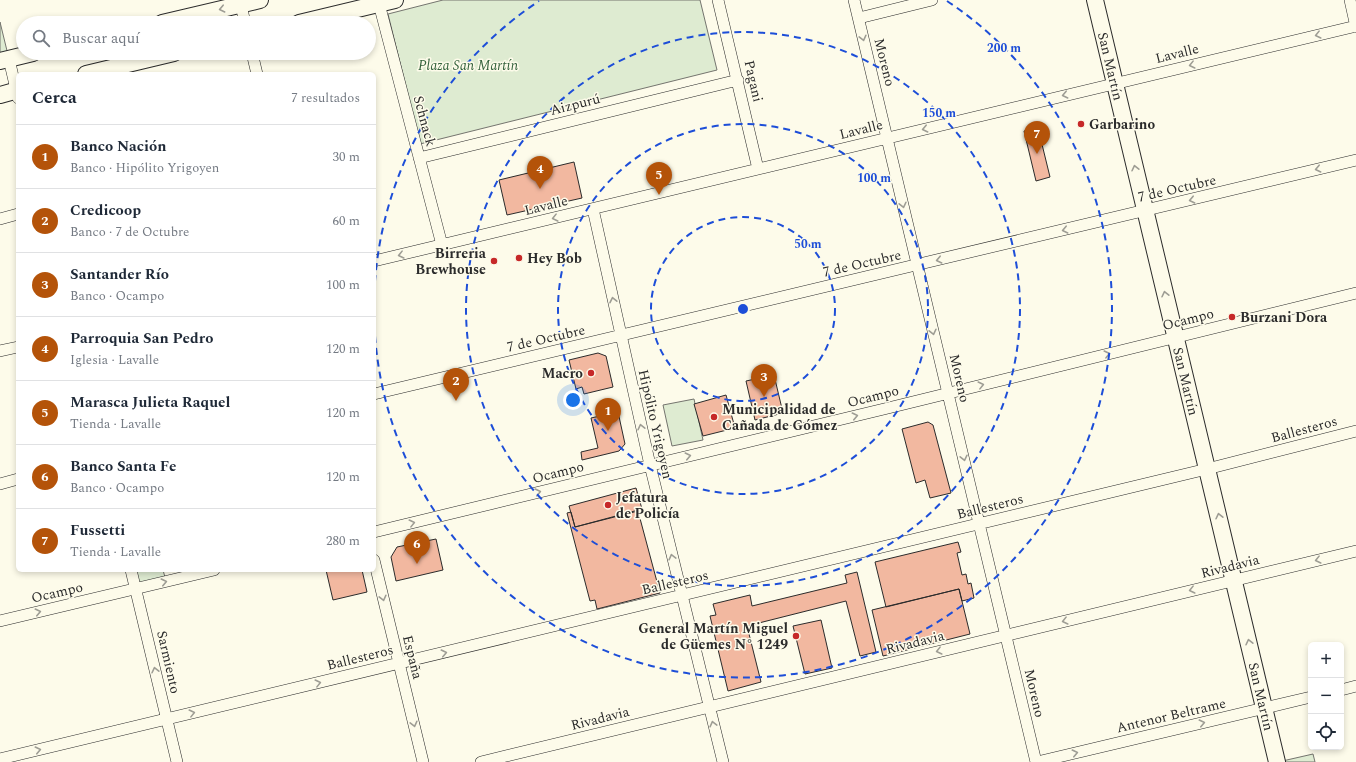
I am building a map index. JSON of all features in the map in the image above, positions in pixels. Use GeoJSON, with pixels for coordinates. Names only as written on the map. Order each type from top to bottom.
{"type":"FeatureCollection","features":[{"type":"Feature","properties":{"kind":"main road"},"geometry":{"type":"LineString","coordinates":[[192,16],[260,0]]}},
{"type":"Feature","properties":{"kind":"main road"},"geometry":{"type":"LineString","coordinates":[[326,16],[379,2],[395,0]]}},
{"type":"Feature","properties":{"kind":"main road","name":"San Martín"},"geometry":{"type":"LineString","coordinates":[[1095,0],[1278,762]]}},
{"type":"Feature","properties":{"kind":"main road"},"geometry":{"type":"LineString","coordinates":[[4,60],[16,57]]}},
{"type":"Feature","properties":{"kind":"main road"},"geometry":{"type":"LineString","coordinates":[[94,72],[145,60]]}},
{"type":"Feature","properties":{"kind":"main road"},"geometry":{"type":"LineString","coordinates":[[0,95],[16,93]]}},
{"type":"Feature","properties":{"kind":"street","name":"Pagani"},"geometry":{"type":"LineString","coordinates":[[718,0],[758,169]]}},
{"type":"Feature","properties":{"kind":"street","name":"Moreno"},"geometry":{"type":"LineString","coordinates":[[854,0],[1037,762]]}},
{"type":"Feature","properties":{"kind":"street"},"geometry":{"type":"LineString","coordinates":[[858,18],[932,0]]}},
{"type":"Feature","properties":{"kind":"street"},"geometry":{"type":"LineString","coordinates":[[1350,0],[1356,26]]}},
{"type":"Feature","properties":{"kind":"street","name":"Schnack"},"geometry":{"type":"LineString","coordinates":[[379,2],[442,245]]}},
{"type":"Feature","properties":{"kind":"street"},"geometry":{"type":"LineString","coordinates":[[240,5],[243,16]]}},
{"type":"Feature","properties":{"kind":"street","name":"Lavalle"},"geometry":{"type":"LineString","coordinates":[[376,261],[1356,26]]}},
{"type":"Feature","properties":{"kind":"street"},"geometry":{"type":"LineString","coordinates":[[4,60],[16,90]]}},
{"type":"Feature","properties":{"kind":"street"},"geometry":{"type":"LineString","coordinates":[[254,60],[257,72]]}},
{"type":"Feature","properties":{"kind":"street","name":"Aizpurú"},"geometry":{"type":"LineString","coordinates":[[419,158],[738,80]]}},
{"type":"Feature","properties":{"kind":"street","name":"7 de Octubre"},"geometry":{"type":"LineString","coordinates":[[376,394],[1356,160]]}},
{"type":"Feature","properties":{"kind":"street","name":"Hipólito Yrigoyen"},"geometry":{"type":"LineString","coordinates":[[593,209],[650,465],[723,762]]}},
{"type":"Feature","properties":{"kind":"street"},"geometry":{"type":"LineString","coordinates":[[0,219],[16,215]]}},
{"type":"Feature","properties":{"kind":"street","name":"Ocampo"},"geometry":{"type":"LineString","coordinates":[[376,532],[948,394],[1356,293]]}},
{"type":"Feature","properties":{"kind":"street"},"geometry":{"type":"LineString","coordinates":[[0,351],[16,347]]}},
{"type":"Feature","properties":{"kind":"street","name":"Ballesteros"},"geometry":{"type":"LineString","coordinates":[[0,759],[1207,470],[1356,431]]}},
{"type":"Feature","properties":{"kind":"street"},"geometry":{"type":"LineString","coordinates":[[0,484],[16,480]]}},
{"type":"Feature","properties":{"kind":"street","name":"Rivadavia"},"geometry":{"type":"LineString","coordinates":[[481,762],[1356,551]]}},
{"type":"Feature","properties":{"kind":"street","name":"España"},"geometry":{"type":"LineString","coordinates":[[376,568],[423,762]]}},
{"type":"Feature","properties":{"kind":"street","name":"Sarmiento"},"geometry":{"type":"LineString","coordinates":[[132,572],[177,762]]}},
{"type":"Feature","properties":{"kind":"street","name":"Ocampo"},"geometry":{"type":"LineString","coordinates":[[0,621],[206,572]]}},
{"type":"Feature","properties":{"kind":"street"},"geometry":{"type":"LineString","coordinates":[[1344,689],[1356,686]]}},
{"type":"Feature","properties":{"kind":"street","name":"Antenor Beltrame"},"geometry":{"type":"LineString","coordinates":[[1037,762],[1308,698]]}},
{"type":"Feature","properties":{"kind":"green space","name":"Plaza San Martín"},"geometry":{"type":"Polygon","coordinates":[[[443,0],[700,0],[717,70],[420,144],[388,14],[443,0]]]}},
{"type":"Feature","properties":{"kind":"green space"},"geometry":{"type":"Polygon","coordinates":[[[0,22],[9,59],[0,61],[0,22]]]}},
{"type":"Feature","properties":{"kind":"green space"},"geometry":{"type":"Polygon","coordinates":[[[694,399],[703,440],[672,446],[663,405],[694,399]]]}},
{"type":"Feature","properties":{"kind":"green space"},"geometry":{"type":"Polygon","coordinates":[[[132,572],[164,572],[166,581],[136,589],[132,572]]]}},
{"type":"Feature","properties":{"kind":"green space"},"geometry":{"type":"Polygon","coordinates":[[[1313,754],[1315,762],[1278,762],[1313,754]]]}},
{"type":"Feature","properties":{"kind":"building"},"geometry":{"type":"Polygon","coordinates":[[[1038,128],[1050,177],[1036,181],[1024,131],[1038,128]]]}},
{"type":"Feature","properties":{"kind":"building"},"geometry":{"type":"Polygon","coordinates":[[[574,162],[582,198],[507,215],[499,180],[574,162]]]}},
{"type":"Feature","properties":{"kind":"building","name":"Macro"},"geometry":{"type":"Polygon","coordinates":[[[598,353],[606,356],[613,387],[584,394],[582,387],[576,389],[569,360],[598,353]]]}},
{"type":"Feature","properties":{"kind":"building"},"geometry":{"type":"Polygon","coordinates":[[[774,375],[783,413],[755,420],[746,381],[774,375]]]}},
{"type":"Feature","properties":{"kind":"building"},"geometry":{"type":"Polygon","coordinates":[[[726,395],[735,428],[703,436],[694,404],[726,395]]]}},
{"type":"Feature","properties":{"kind":"building"},"geometry":{"type":"Polygon","coordinates":[[[618,412],[625,444],[619,451],[582,460],[581,452],[598,448],[591,418],[618,412]]]}},
{"type":"Feature","properties":{"kind":"building"},"geometry":{"type":"Polygon","coordinates":[[[928,422],[933,425],[951,493],[930,498],[925,480],[916,483],[902,429],[928,422]]]}},
{"type":"Feature","properties":{"kind":"building"},"geometry":{"type":"Polygon","coordinates":[[[636,488],[642,509],[575,527],[569,506],[636,488]]]}},
{"type":"Feature","properties":{"kind":"building"},"geometry":{"type":"Polygon","coordinates":[[[638,511],[660,593],[597,609],[595,600],[590,601],[567,513],[571,512],[575,527],[638,511]]]}},
{"type":"Feature","properties":{"kind":"building"},"geometry":{"type":"Polygon","coordinates":[[[436,539],[443,570],[396,581],[391,557],[397,547],[436,539]]]}},
{"type":"Feature","properties":{"kind":"building"},"geometry":{"type":"Polygon","coordinates":[[[958,542],[961,552],[957,553],[962,575],[966,574],[968,584],[971,583],[974,598],[962,601],[959,589],[886,607],[875,562],[958,542]]]}},
{"type":"Feature","properties":{"kind":"building"},"geometry":{"type":"Polygon","coordinates":[[[326,572],[362,572],[367,592],[333,600],[326,572]]]}},
{"type":"Feature","properties":{"kind":"building"},"geometry":{"type":"Polygon","coordinates":[[[857,572],[876,652],[860,656],[846,601],[747,626],[761,682],[728,691],[710,616],[716,615],[713,604],[750,595],[752,606],[847,583],[845,575],[857,572]]]}},
{"type":"Feature","properties":{"kind":"building"},"geometry":{"type":"Polygon","coordinates":[[[959,589],[970,634],[883,656],[872,610],[959,589]]]}},
{"type":"Feature","properties":{"kind":"building"},"geometry":{"type":"Polygon","coordinates":[[[821,620],[832,668],[805,674],[793,626],[821,620]]]}},
{"type":"Feature","properties":{"kind":"place","name":"Garbarino"},"geometry":{"type":"Point","coordinates":[1081,124]}},
{"type":"Feature","properties":{"kind":"place","name":"Fussetti"},"geometry":{"type":"Point","coordinates":[1037,154]}},
{"type":"Feature","properties":{"kind":"place","name":"Parroquia San Pedro"},"geometry":{"type":"Point","coordinates":[540,189]}},
{"type":"Feature","properties":{"kind":"place","name":"Marasca Julieta Raquel"},"geometry":{"type":"Point","coordinates":[659,195]}},
{"type":"Feature","properties":{"kind":"place","name":"Hey Bob"},"geometry":{"type":"Point","coordinates":[519,258]}},
{"type":"Feature","properties":{"kind":"place","name":"Birreria Brewhouse"},"geometry":{"type":"Point","coordinates":[494,261]}},
{"type":"Feature","properties":{"kind":"place","name":"Burzani Dora"},"geometry":{"type":"Point","coordinates":[1232,317]}},
{"type":"Feature","properties":{"kind":"place","name":"Macro"},"geometry":{"type":"Point","coordinates":[591,373]}},
{"type":"Feature","properties":{"kind":"place","name":"Santander Río"},"geometry":{"type":"Point","coordinates":[764,397]}},
{"type":"Feature","properties":{"kind":"place","name":"Credicoop"},"geometry":{"type":"Point","coordinates":[456,401]}},
{"type":"Feature","properties":{"kind":"place","name":"Municipalidad de Cañada de Gómez"},"geometry":{"type":"Point","coordinates":[714,417]}},
{"type":"Feature","properties":{"kind":"place","name":"Banco Nación"},"geometry":{"type":"Point","coordinates":[608,431]}},
{"type":"Feature","properties":{"kind":"place","name":"Jefatura de Policía"},"geometry":{"type":"Point","coordinates":[608,505]}},
{"type":"Feature","properties":{"kind":"place","name":"Banco Santa Fe"},"geometry":{"type":"Point","coordinates":[417,564]}},
{"type":"Feature","properties":{"kind":"place","name":"General Martín Miguel de Güemes N° 1249"},"geometry":{"type":"Point","coordinates":[796,636]}}]}
